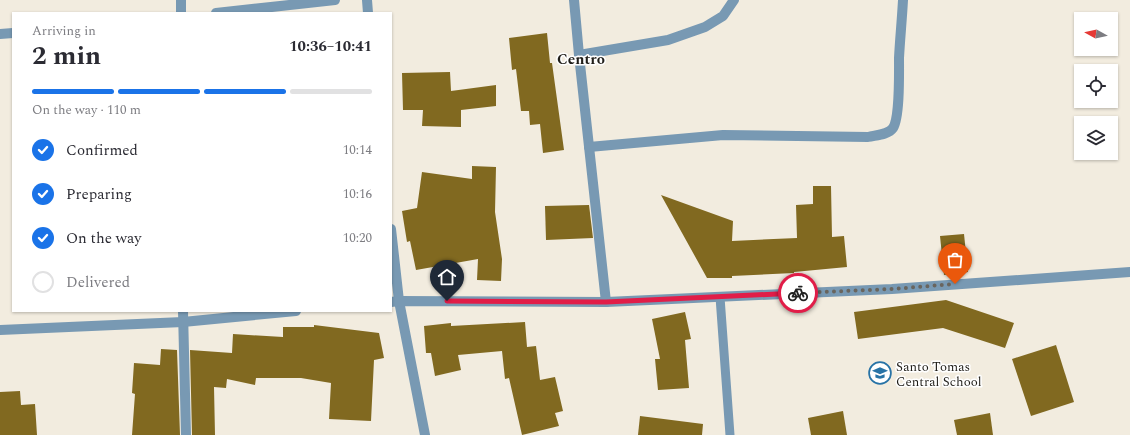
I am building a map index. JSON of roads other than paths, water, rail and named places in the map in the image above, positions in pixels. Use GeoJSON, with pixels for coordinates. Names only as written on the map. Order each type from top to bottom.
{"type":"FeatureCollection","features":[{"type":"Feature","properties":{"kind":"street"},"geometry":{"type":"LineString","coordinates":[[181,0],[181,12]]}},
{"type":"Feature","properties":{"kind":"street"},"geometry":{"type":"LineString","coordinates":[[225,12],[335,0]]}},
{"type":"Feature","properties":{"kind":"street"},"geometry":{"type":"LineString","coordinates":[[367,0],[368,12]]}},
{"type":"Feature","properties":{"kind":"street"},"geometry":{"type":"LineString","coordinates":[[574,0],[606,302]]}},
{"type":"Feature","properties":{"kind":"street"},"geometry":{"type":"LineString","coordinates":[[579,55],[668,40],[705,28],[723,16],[734,0]]}},
{"type":"Feature","properties":{"kind":"street"},"geometry":{"type":"LineString","coordinates":[[589,147],[723,135],[868,137],[882,134],[892,129],[898,112],[899,58],[903,0]]}},
{"type":"Feature","properties":{"kind":"street"},"geometry":{"type":"LineString","coordinates":[[0,34],[12,33]]}},
{"type":"Feature","properties":{"kind":"street"},"geometry":{"type":"LineString","coordinates":[[392,247],[395,301],[425,435]]}},
{"type":"Feature","properties":{"kind":"street"},"geometry":{"type":"LineString","coordinates":[[395,301],[606,302],[892,289],[1130,272]]}},
{"type":"Feature","properties":{"kind":"street"},"geometry":{"type":"LineString","coordinates":[[183,312],[186,435]]}},
{"type":"Feature","properties":{"kind":"street"},"geometry":{"type":"LineString","coordinates":[[0,330],[183,322],[286,312]]}},
{"type":"Feature","properties":{"kind":"lane"},"geometry":{"type":"LineString","coordinates":[[720,297],[730,435]]}},
{"type":"Feature","properties":{"kind":"place","name":"Santo Tomas Central School"},"geometry":{"type":"Point","coordinates":[880,373]}},
{"type":"Feature","properties":{"kind":"district","name":"Centro"},"geometry":{"type":"Point","coordinates":[581,59]}}]}
